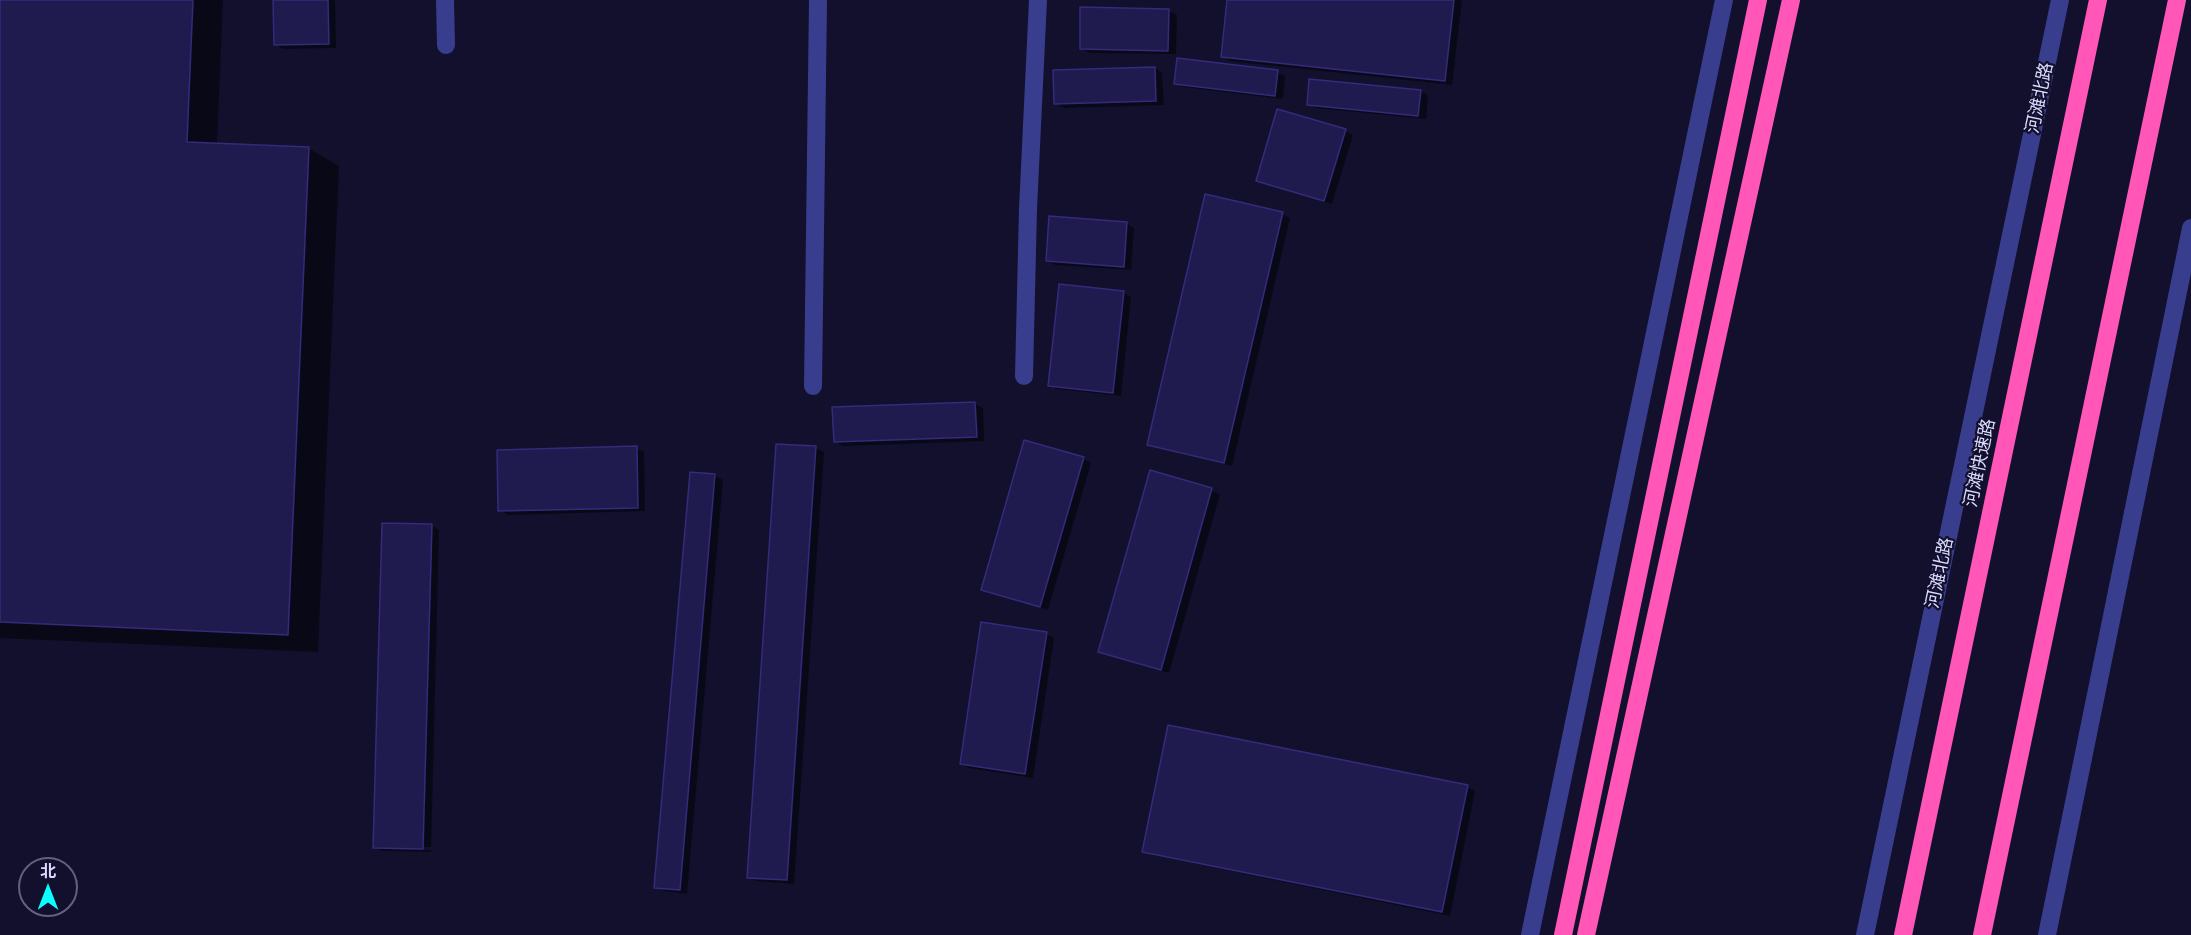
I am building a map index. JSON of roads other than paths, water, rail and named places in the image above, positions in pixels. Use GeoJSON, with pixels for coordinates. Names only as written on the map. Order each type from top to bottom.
{"type":"FeatureCollection","features":[{"type":"Feature","properties":{"kind":"highway"},"geometry":{"type":"LineString","coordinates":[[1563,935],[1758,0]]}},
{"type":"Feature","properties":{"kind":"highway"},"geometry":{"type":"LineString","coordinates":[[1586,935],[1791,0]]}},
{"type":"Feature","properties":{"kind":"highway","name":"河滩快速路"},"geometry":{"type":"LineString","coordinates":[[1902,935],[2098,0]]}},
{"type":"Feature","properties":{"kind":"highway"},"geometry":{"type":"LineString","coordinates":[[1982,935],[2177,0]]}},
{"type":"Feature","properties":{"kind":"street"},"geometry":{"type":"LineString","coordinates":[[445,0],[446,45]]}},
{"type":"Feature","properties":{"kind":"street"},"geometry":{"type":"LineString","coordinates":[[813,386],[818,0]]}},
{"type":"Feature","properties":{"kind":"street"},"geometry":{"type":"LineString","coordinates":[[1024,376],[1028,209],[1038,0]]}},
{"type":"Feature","properties":{"kind":"street"},"geometry":{"type":"LineString","coordinates":[[1530,935],[1724,0]]}},
{"type":"Feature","properties":{"kind":"street","name":"河滩北路"},"geometry":{"type":"LineString","coordinates":[[1865,935],[2060,0]]}},
{"type":"Feature","properties":{"kind":"street"},"geometry":{"type":"LineString","coordinates":[[2047,935],[2191,228]]}}]}
